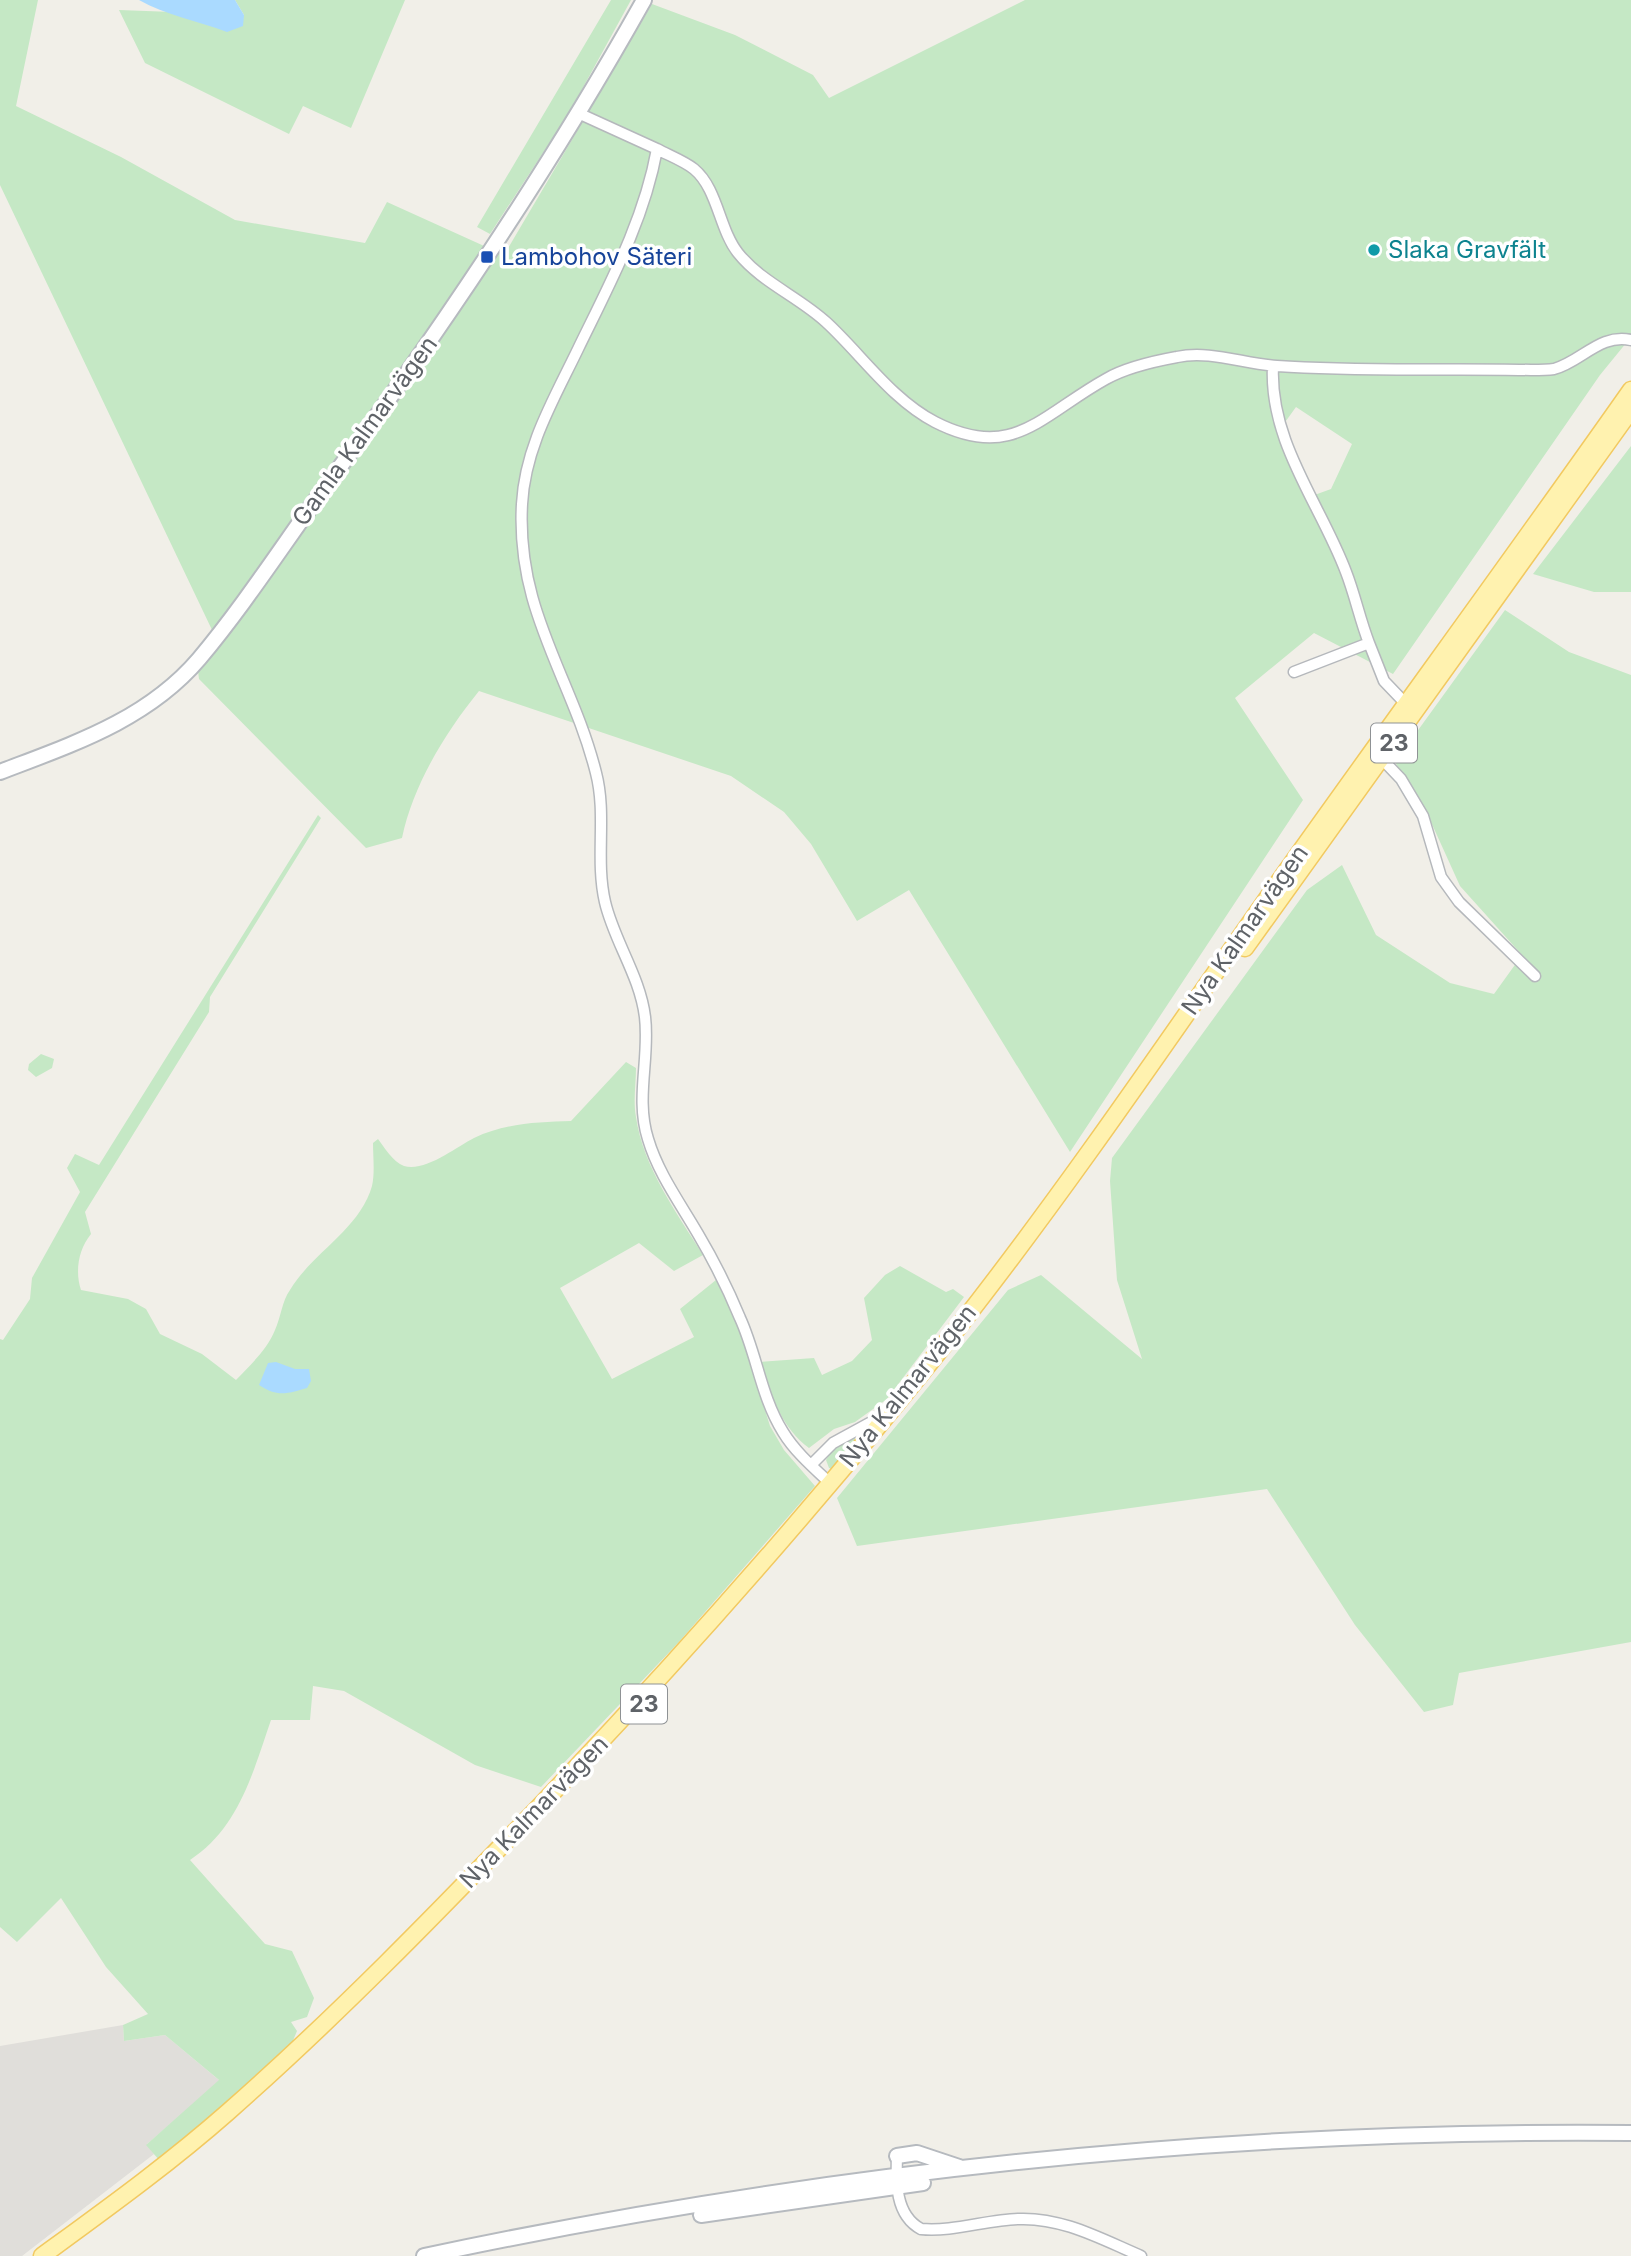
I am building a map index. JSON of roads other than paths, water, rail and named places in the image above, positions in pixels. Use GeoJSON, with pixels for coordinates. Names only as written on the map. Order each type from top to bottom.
{"type":"FeatureCollection","features":[{"type":"Feature","properties":{"kind":"main road","name":"Gamla Kalmarvägen"},"geometry":{"type":"LineString","coordinates":[[0,772],[116,725],[156,701],[188,673],[219,635],[451,311],[538,180],[644,0]]}},
{"type":"Feature","properties":{"kind":"main road","name":"Nya Kalmarvägen"},"geometry":{"type":"LineString","coordinates":[[42,2256],[118,2201],[224,2116],[335,2014],[437,1913],[574,1770],[690,1645],[832,1485],[962,1322],[1096,1142],[1631,390]]}},
{"type":"Feature","properties":{"kind":"main road","name":"Nya Kalmarvägen"},"geometry":{"type":"LineString","coordinates":[[53,2256],[122,2206],[229,2120],[433,1927],[694,1650],[975,1316],[1382,759],[1631,410]]}},
{"type":"Feature","properties":{"kind":"main road"},"geometry":{"type":"LineString","coordinates":[[468,2256],[964,2169],[1277,2143],[1430,2136],[1631,2133]]}},
{"type":"Feature","properties":{"kind":"main road"},"geometry":{"type":"LineString","coordinates":[[424,2256],[599,2221],[897,2181],[1278,2152],[1431,2145],[1631,2142]]}},
{"type":"Feature","properties":{"kind":"main road"},"geometry":{"type":"LineString","coordinates":[[897,2156],[917,2153],[964,2169]]}},
{"type":"Feature","properties":{"kind":"street"},"geometry":{"type":"LineString","coordinates":[[578,113],[657,149],[693,169],[704,181],[738,253],[760,273],[824,320],[904,401],[934,421],[968,436],[994,440],[1019,433],[1109,377],[1177,357],[1193,355],[1273,366],[1554,369],[1574,360],[1593,346],[1624,338],[1631,340]]}},
{"type":"Feature","properties":{"kind":"street"},"geometry":{"type":"LineString","coordinates":[[657,149],[642,212],[577,352],[548,405],[530,457],[522,502],[524,553],[538,621],[587,744],[599,785],[603,816],[600,871],[605,903],[640,993],[645,1016],[642,1098],[646,1135],[660,1169],[727,1289],[744,1326],[770,1408],[784,1434],[832,1485]]}},
{"type":"Feature","properties":{"kind":"street"},"geometry":{"type":"LineString","coordinates":[[1273,366],[1272,383],[1291,455],[1346,571],[1384,681],[1406,704]]}},
{"type":"Feature","properties":{"kind":"street"},"geometry":{"type":"LineString","coordinates":[[1294,672],[1369,643]]}},
{"type":"Feature","properties":{"kind":"street"},"geometry":{"type":"LineString","coordinates":[[1382,759],[1401,779],[1423,816],[1441,877],[1459,902],[1535,976]]}},
{"type":"Feature","properties":{"kind":"street"},"geometry":{"type":"LineString","coordinates":[[811,1465],[833,1444],[869,1426],[899,1400]]}},
{"type":"Feature","properties":{"kind":"street"},"geometry":{"type":"LineString","coordinates":[[897,2156],[897,2181],[904,2214],[921,2229],[1019,2219],[1062,2222],[1141,2256]]}},
{"type":"Feature","properties":{"kind":"water"},"geometry":{"type":"Polygon","coordinates":[[[139,0],[235,0],[244,15],[243,26],[227,32],[171,14],[139,0]]]}},
{"type":"Feature","properties":{"kind":"water"},"geometry":{"type":"Polygon","coordinates":[[[276,1362],[295,1369],[309,1369],[311,1381],[307,1388],[282,1393],[259,1385],[268,1363],[276,1362]]]}},
{"type":"Feature","properties":{"kind":"place","name":"Slaka Gravfält"},"geometry":{"type":"Point","coordinates":[1374,250]}},
{"type":"Feature","properties":{"kind":"place","name":"Lambohov Säteri"},"geometry":{"type":"Point","coordinates":[487,257]}}]}
